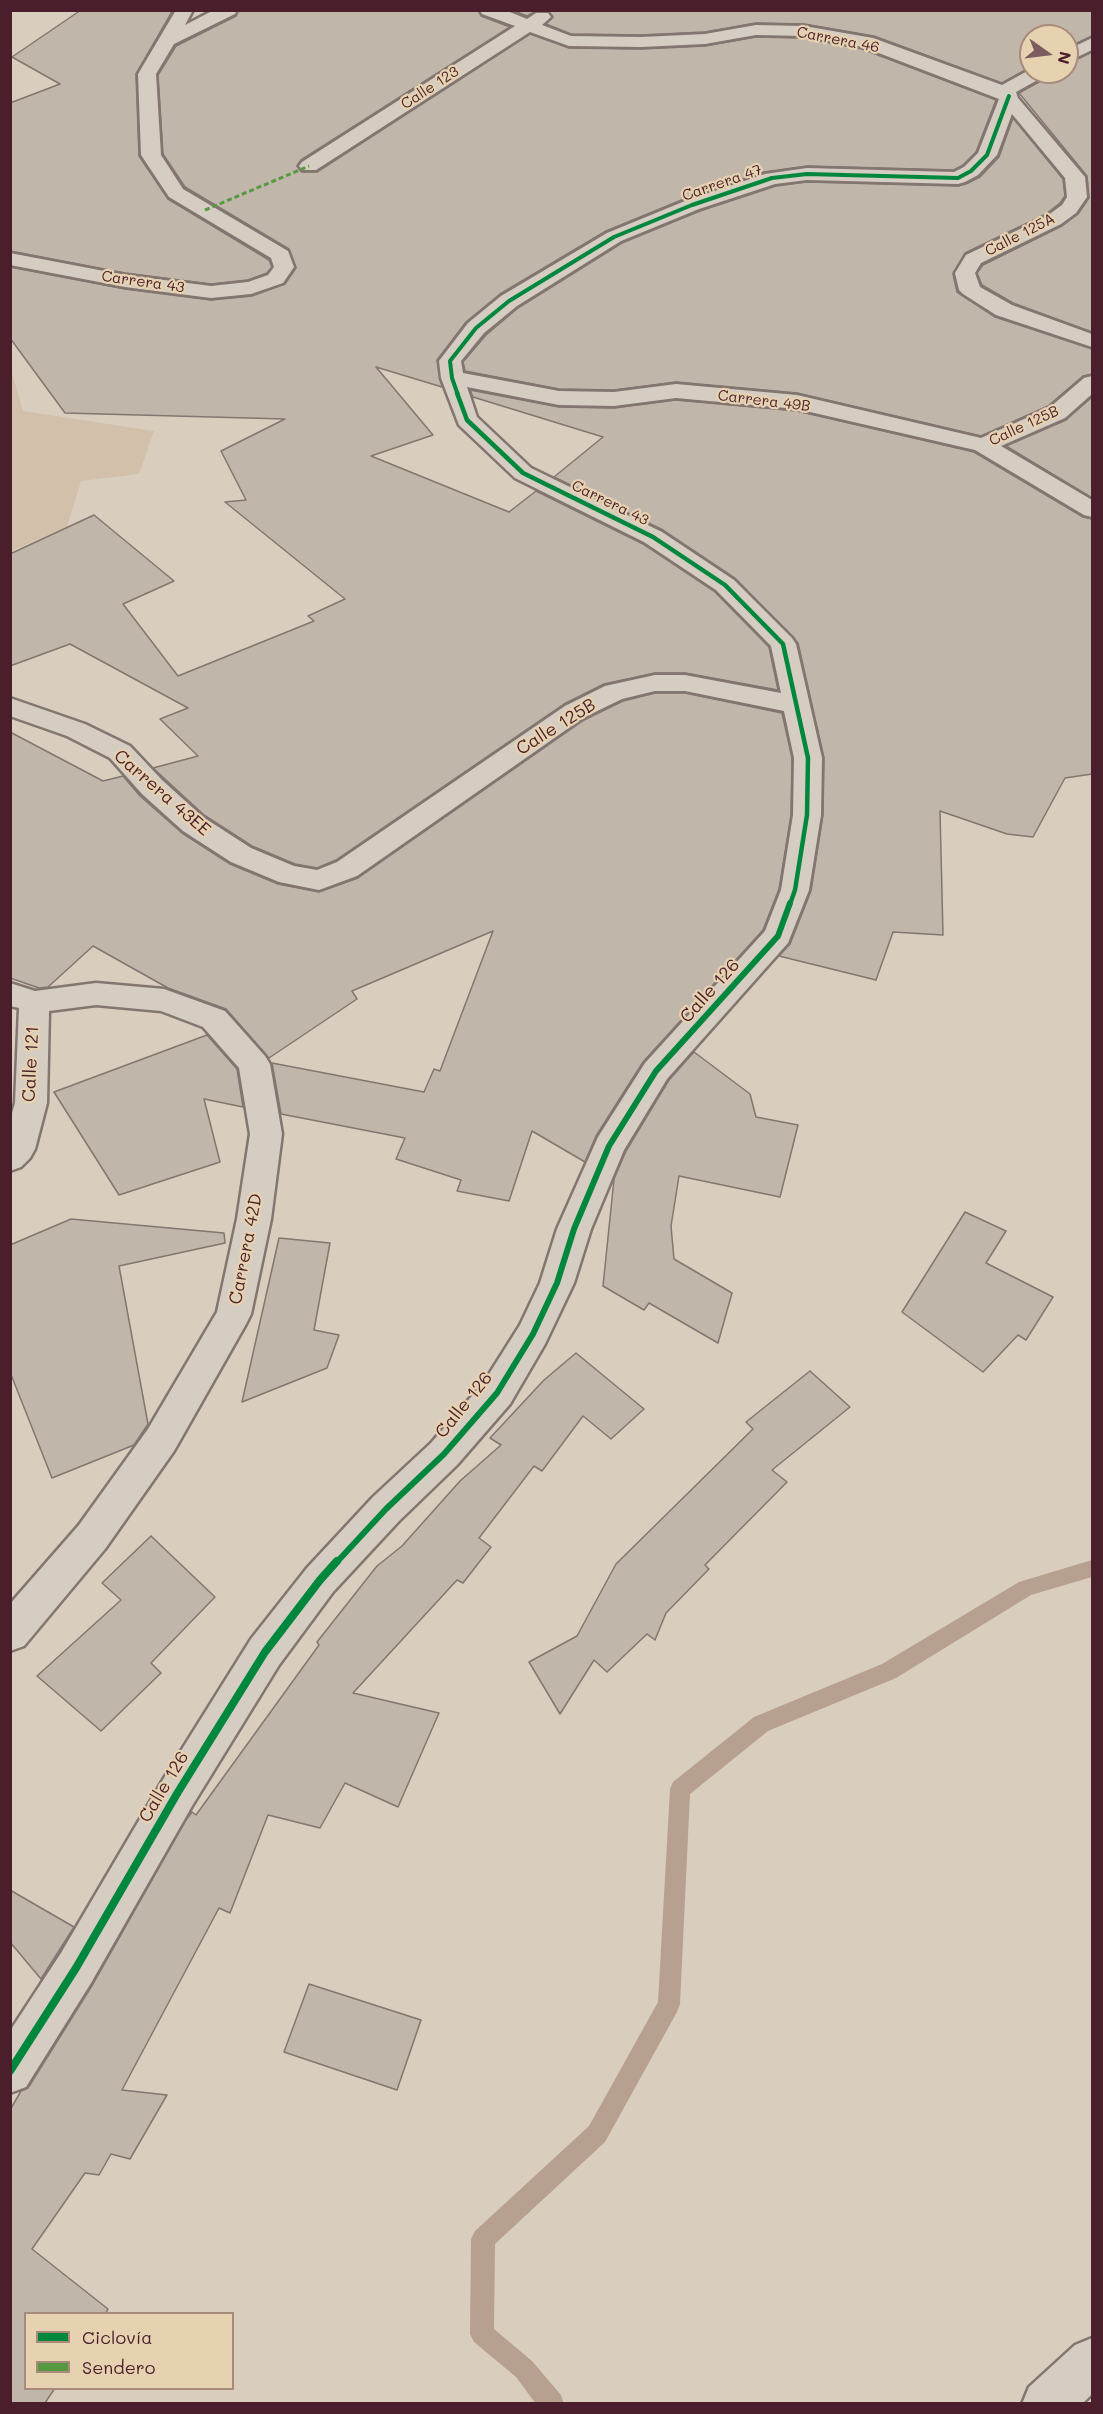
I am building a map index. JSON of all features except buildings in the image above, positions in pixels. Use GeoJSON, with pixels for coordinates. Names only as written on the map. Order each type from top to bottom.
{"type":"FeatureCollection","features":[{"type":"Feature","properties":{"kind":"street"},"geometry":{"type":"LineString","coordinates":[[166,41],[185,10]]}},
{"type":"Feature","properties":{"kind":"street"},"geometry":{"type":"LineString","coordinates":[[166,41],[229,10]]}},
{"type":"Feature","properties":{"kind":"street","name":"Carrera 46"},"geometry":{"type":"LineString","coordinates":[[488,10],[527,27],[569,41],[631,42],[705,39],[756,30],[804,31],[867,42],[1006,94]]}},
{"type":"Feature","properties":{"kind":"street","name":"Calle 123"},"geometry":{"type":"LineString","coordinates":[[309,166],[551,10]]}},
{"type":"Feature","properties":{"kind":"street","name":"Carrera 43"},"geometry":{"type":"LineString","coordinates":[[10,259],[125,281],[211,292],[251,288],[276,279],[284,267],[281,255],[176,193],[151,155],[147,74],[166,41]]}},
{"type":"Feature","properties":{"kind":"street"},"geometry":{"type":"LineString","coordinates":[[1006,94],[1021,84]]}},
{"type":"Feature","properties":{"kind":"street","name":"Carrera 47"},"geometry":{"type":"LineString","coordinates":[[452,378],[450,361],[476,328],[508,301],[565,265],[624,233],[692,205],[772,178],[807,174],[958,178],[971,171],[987,154],[1006,94]]}},
{"type":"Feature","properties":{"kind":"street","name":"Calle 125A"},"geometry":{"type":"LineString","coordinates":[[1006,94],[1075,177],[1077,197],[1069,209],[1054,220],[972,259],[965,273],[970,290],[1004,310],[1092,341]]}},
{"type":"Feature","properties":{"kind":"street","name":"Carrera 43"},"geometry":{"type":"LineString","coordinates":[[452,378],[468,420],[523,473],[653,537],[725,585],[783,644],[796,705]]}},
{"type":"Feature","properties":{"kind":"street","name":"Carrera 49B"},"geometry":{"type":"LineString","coordinates":[[452,378],[559,398],[614,399],[676,391],[797,402],[983,445],[1092,510]]}},
{"type":"Feature","properties":{"kind":"street","name":"Calle 125B"},"geometry":{"type":"LineString","coordinates":[[983,445],[1057,413],[1092,383]]}},
{"type":"Feature","properties":{"kind":"street","name":"Calle 125B"},"geometry":{"type":"LineString","coordinates":[[347,869],[574,712],[614,692],[655,683],[685,683],[796,705]]}},
{"type":"Feature","properties":{"kind":"street","name":"Calle 126"},"geometry":{"type":"LineString","coordinates":[[10,2071],[76,1968],[178,1792],[265,1652],[320,1580],[386,1509],[444,1454],[497,1393],[533,1334],[557,1283],[574,1229],[609,1146],[656,1071],[778,936],[795,890],[807,815],[808,758],[796,705]]}},
{"type":"Feature","properties":{"kind":"street","name":"Carrera 43EE"},"geometry":{"type":"LineString","coordinates":[[10,706],[76,730],[120,752],[152,787],[194,824],[241,855],[289,875],[319,880],[347,869]]}},
{"type":"Feature","properties":{"kind":"street","name":"Carrera 42D"},"geometry":{"type":"LineString","coordinates":[[10,1633],[92,1537],[161,1440],[234,1314],[254,1220],[266,1134],[254,1064],[214,1019],[164,1000],[96,994],[22,998]]}},
{"type":"Feature","properties":{"kind":"street","name":"Calle 121"},"geometry":{"type":"LineString","coordinates":[[10,1158],[19,1149],[31,1103],[22,998]]}},
{"type":"Feature","properties":{"kind":"street"},"geometry":{"type":"LineString","coordinates":[[1046,2403],[1092,2362]]}},
{"type":"Feature","properties":{"kind":"shaded area"},"geometry":{"type":"Polygon","coordinates":[[[10,366],[23,411],[154,431],[139,474],[81,481],[67,527],[11,551],[10,366]]]}},
{"type":"Feature","properties":{"kind":"waterway"},"geometry":{"type":"LineString","coordinates":[[552,2404],[524,2369],[482,2334],[483,2239],[597,2134],[669,2004],[680,1789],[761,1724],[889,1671],[1026,1588],[1092,1569]]}},
{"type":"Feature","properties":{"kind":"marked path"},"geometry":{"type":"LineString","coordinates":[[205,210],[309,166]]}},
{"type":"Feature","properties":{"kind":"cycle path"},"geometry":{"type":"LineString","coordinates":[[10,2071],[76,1968],[178,1792],[265,1652],[320,1580],[386,1509],[444,1454],[497,1393],[533,1334],[557,1283],[574,1229],[609,1146],[656,1071],[778,936],[795,890],[807,815],[808,758],[783,644],[725,585],[653,537],[523,473],[467,420],[452,378],[450,361],[476,328],[509,301],[614,237],[692,205],[772,178],[807,174],[958,178],[971,171],[987,155],[1009,96]]}}]}
